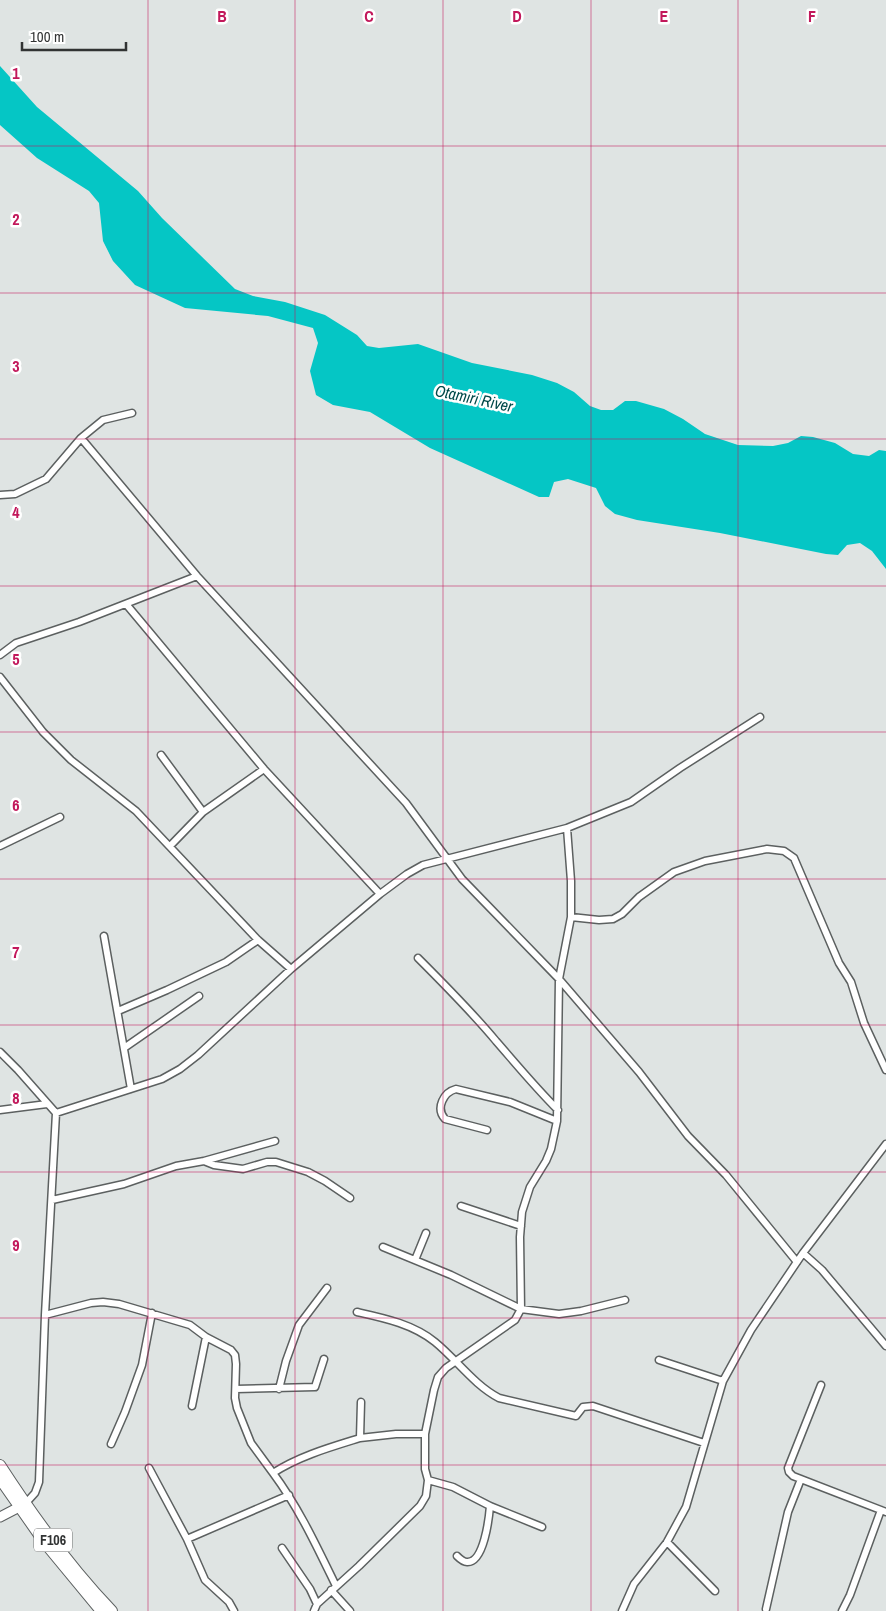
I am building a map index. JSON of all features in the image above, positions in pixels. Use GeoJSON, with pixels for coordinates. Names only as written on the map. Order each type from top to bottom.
{"type":"FeatureCollection","features":[{"type":"Feature","properties":{"kind":"main road","name":"F106"},"geometry":{"type":"LineString","coordinates":[[0,1465],[44,1542],[101,1611]]}},
{"type":"Feature","properties":{"kind":"main road","name":"F106"},"geometry":{"type":"LineString","coordinates":[[0,1479],[112,1611]]}},
{"type":"Feature","properties":{"kind":"street"},"geometry":{"type":"LineString","coordinates":[[0,495],[15,494],[46,479],[81,438],[103,420],[132,413]]}},
{"type":"Feature","properties":{"kind":"street"},"geometry":{"type":"LineString","coordinates":[[81,438],[197,576],[406,803],[462,878],[559,979],[639,1072],[688,1136],[726,1175],[797,1262]]}},
{"type":"Feature","properties":{"kind":"street"},"geometry":{"type":"LineString","coordinates":[[0,655],[16,643],[79,622],[197,576]]}},
{"type":"Feature","properties":{"kind":"street"},"geometry":{"type":"LineString","coordinates":[[126,604],[264,769],[380,894]]}},
{"type":"Feature","properties":{"kind":"street"},"geometry":{"type":"LineString","coordinates":[[0,677],[43,732],[71,760],[136,811],[258,940],[291,969]]}},
{"type":"Feature","properties":{"kind":"street"},"geometry":{"type":"LineString","coordinates":[[56,1113],[132,1090],[162,1079],[180,1069],[198,1055],[291,969],[380,894],[415,870],[448,859],[567,828],[631,802],[760,717]]}},
{"type":"Feature","properties":{"kind":"street"},"geometry":{"type":"LineString","coordinates":[[161,754],[203,812]]}},
{"type":"Feature","properties":{"kind":"street"},"geometry":{"type":"LineString","coordinates":[[170,846],[203,812],[264,769]]}},
{"type":"Feature","properties":{"kind":"street"},"geometry":{"type":"LineString","coordinates":[[0,846],[60,816]]}},
{"type":"Feature","properties":{"kind":"street"},"geometry":{"type":"LineString","coordinates":[[314,1611],[317,1604],[420,1506],[426,1496],[428,1480],[425,1469],[426,1434],[438,1377],[456,1361],[515,1320],[520,1309],[522,1212],[530,1187],[551,1149],[558,1110],[559,979],[571,916],[571,881],[567,828]]}},
{"type":"Feature","properties":{"kind":"street"},"geometry":{"type":"LineString","coordinates":[[571,916],[599,920],[613,919],[622,914],[639,897],[674,872],[705,861],[767,849],[784,851],[794,858],[839,964],[842,965],[851,982],[864,1023],[886,1070]]}},
{"type":"Feature","properties":{"kind":"street"},"geometry":{"type":"LineString","coordinates":[[104,936],[132,1090]]}},
{"type":"Feature","properties":{"kind":"street"},"geometry":{"type":"LineString","coordinates":[[118,1011],[226,962],[258,940]]}},
{"type":"Feature","properties":{"kind":"street"},"geometry":{"type":"LineString","coordinates":[[418,958],[496,1041],[529,1082],[558,1110]]}},
{"type":"Feature","properties":{"kind":"street"},"geometry":{"type":"LineString","coordinates":[[124,1048],[199,996]]}},
{"type":"Feature","properties":{"kind":"street"},"geometry":{"type":"LineString","coordinates":[[0,1052],[56,1113],[45,1315],[39,1482],[35,1493],[22,1506],[0,1517]]}},
{"type":"Feature","properties":{"kind":"street"},"geometry":{"type":"LineString","coordinates":[[488,1130],[444,1119],[441,1108],[444,1096],[451,1090],[456,1089],[510,1102],[557,1120]]}},
{"type":"Feature","properties":{"kind":"street"},"geometry":{"type":"LineString","coordinates":[[0,1110],[47,1104]]}},
{"type":"Feature","properties":{"kind":"street"},"geometry":{"type":"LineString","coordinates":[[52,1200],[124,1184],[176,1166],[204,1161],[275,1141]]}},
{"type":"Feature","properties":{"kind":"street"},"geometry":{"type":"LineString","coordinates":[[622,1611],[634,1584],[667,1542],[686,1507],[723,1381],[751,1330],[802,1254],[886,1144]]}},
{"type":"Feature","properties":{"kind":"street"},"geometry":{"type":"LineString","coordinates":[[204,1161],[214,1165],[243,1169],[267,1162],[276,1162],[308,1172],[350,1198]]}},
{"type":"Feature","properties":{"kind":"street"},"geometry":{"type":"LineString","coordinates":[[461,1206],[521,1226]]}},
{"type":"Feature","properties":{"kind":"street"},"geometry":{"type":"LineString","coordinates":[[415,1260],[426,1233]]}},
{"type":"Feature","properties":{"kind":"street"},"geometry":{"type":"LineString","coordinates":[[384,1247],[520,1309],[559,1314],[581,1311],[625,1300]]}},
{"type":"Feature","properties":{"kind":"street"},"geometry":{"type":"LineString","coordinates":[[802,1254],[822,1270],[886,1346]]}},
{"type":"Feature","properties":{"kind":"street"},"geometry":{"type":"LineString","coordinates":[[279,1389],[286,1361],[299,1325],[327,1288]]}},
{"type":"Feature","properties":{"kind":"street"},"geometry":{"type":"LineString","coordinates":[[45,1315],[91,1303],[119,1304],[190,1325],[206,1337],[231,1350],[235,1355],[237,1408],[245,1430],[254,1447],[289,1495],[309,1532],[334,1588],[350,1611]]}},
{"type":"Feature","properties":{"kind":"street"},"geometry":{"type":"LineString","coordinates":[[357,1312],[389,1320],[422,1333],[456,1361],[477,1383],[499,1398],[576,1416],[583,1407],[593,1406],[704,1443]]}},
{"type":"Feature","properties":{"kind":"street"},"geometry":{"type":"LineString","coordinates":[[111,1444],[142,1365],[152,1313]]}},
{"type":"Feature","properties":{"kind":"street"},"geometry":{"type":"LineString","coordinates":[[192,1406],[206,1337]]}},
{"type":"Feature","properties":{"kind":"street"},"geometry":{"type":"LineString","coordinates":[[236,1389],[315,1387],[324,1359]]}},
{"type":"Feature","properties":{"kind":"street"},"geometry":{"type":"LineString","coordinates":[[659,1360],[723,1381]]}},
{"type":"Feature","properties":{"kind":"street"},"geometry":{"type":"LineString","coordinates":[[821,1385],[788,1468],[789,1472],[802,1479],[884,1511],[842,1611]]}},
{"type":"Feature","properties":{"kind":"street"},"geometry":{"type":"LineString","coordinates":[[360,1438],[361,1402]]}},
{"type":"Feature","properties":{"kind":"street"},"geometry":{"type":"LineString","coordinates":[[273,1472],[325,1449],[360,1438],[396,1434],[426,1434]]}},
{"type":"Feature","properties":{"kind":"street"},"geometry":{"type":"LineString","coordinates":[[149,1468],[187,1539],[206,1580],[229,1602],[234,1611]]}},
{"type":"Feature","properties":{"kind":"street"},"geometry":{"type":"LineString","coordinates":[[766,1610],[788,1512],[802,1479]]}},
{"type":"Feature","properties":{"kind":"street"},"geometry":{"type":"LineString","coordinates":[[428,1480],[453,1487],[490,1506],[542,1526]]}},
{"type":"Feature","properties":{"kind":"street"},"geometry":{"type":"LineString","coordinates":[[187,1539],[289,1495]]}},
{"type":"Feature","properties":{"kind":"street"},"geometry":{"type":"LineString","coordinates":[[457,1556],[465,1562],[470,1562],[478,1554],[487,1532],[490,1506]]}},
{"type":"Feature","properties":{"kind":"street"},"geometry":{"type":"LineString","coordinates":[[667,1542],[715,1591]]}},
{"type":"Feature","properties":{"kind":"street"},"geometry":{"type":"LineString","coordinates":[[282,1548],[310,1588],[317,1604]]}},
{"type":"Feature","properties":{"kind":"water","name":"Otamiri River"},"geometry":{"type":"Polygon","coordinates":[[[0,66],[37,107],[138,191],[162,218],[235,289],[253,296],[285,302],[325,315],[357,335],[367,346],[379,348],[418,344],[472,363],[532,375],[557,383],[574,392],[590,406],[601,410],[613,410],[625,401],[636,401],[664,409],[705,434],[738,445],[773,446],[788,443],[801,436],[835,443],[853,454],[869,456],[879,450],[886,451],[886,569],[872,551],[860,543],[847,545],[838,555],[826,554],[720,533],[637,520],[615,514],[605,506],[596,488],[568,479],[554,482],[549,497],[539,497],[430,448],[370,412],[333,405],[316,395],[310,371],[318,343],[313,328],[268,316],[185,308],[135,285],[113,261],[103,241],[99,203],[89,191],[37,158],[0,125],[0,66]]]}}]}
